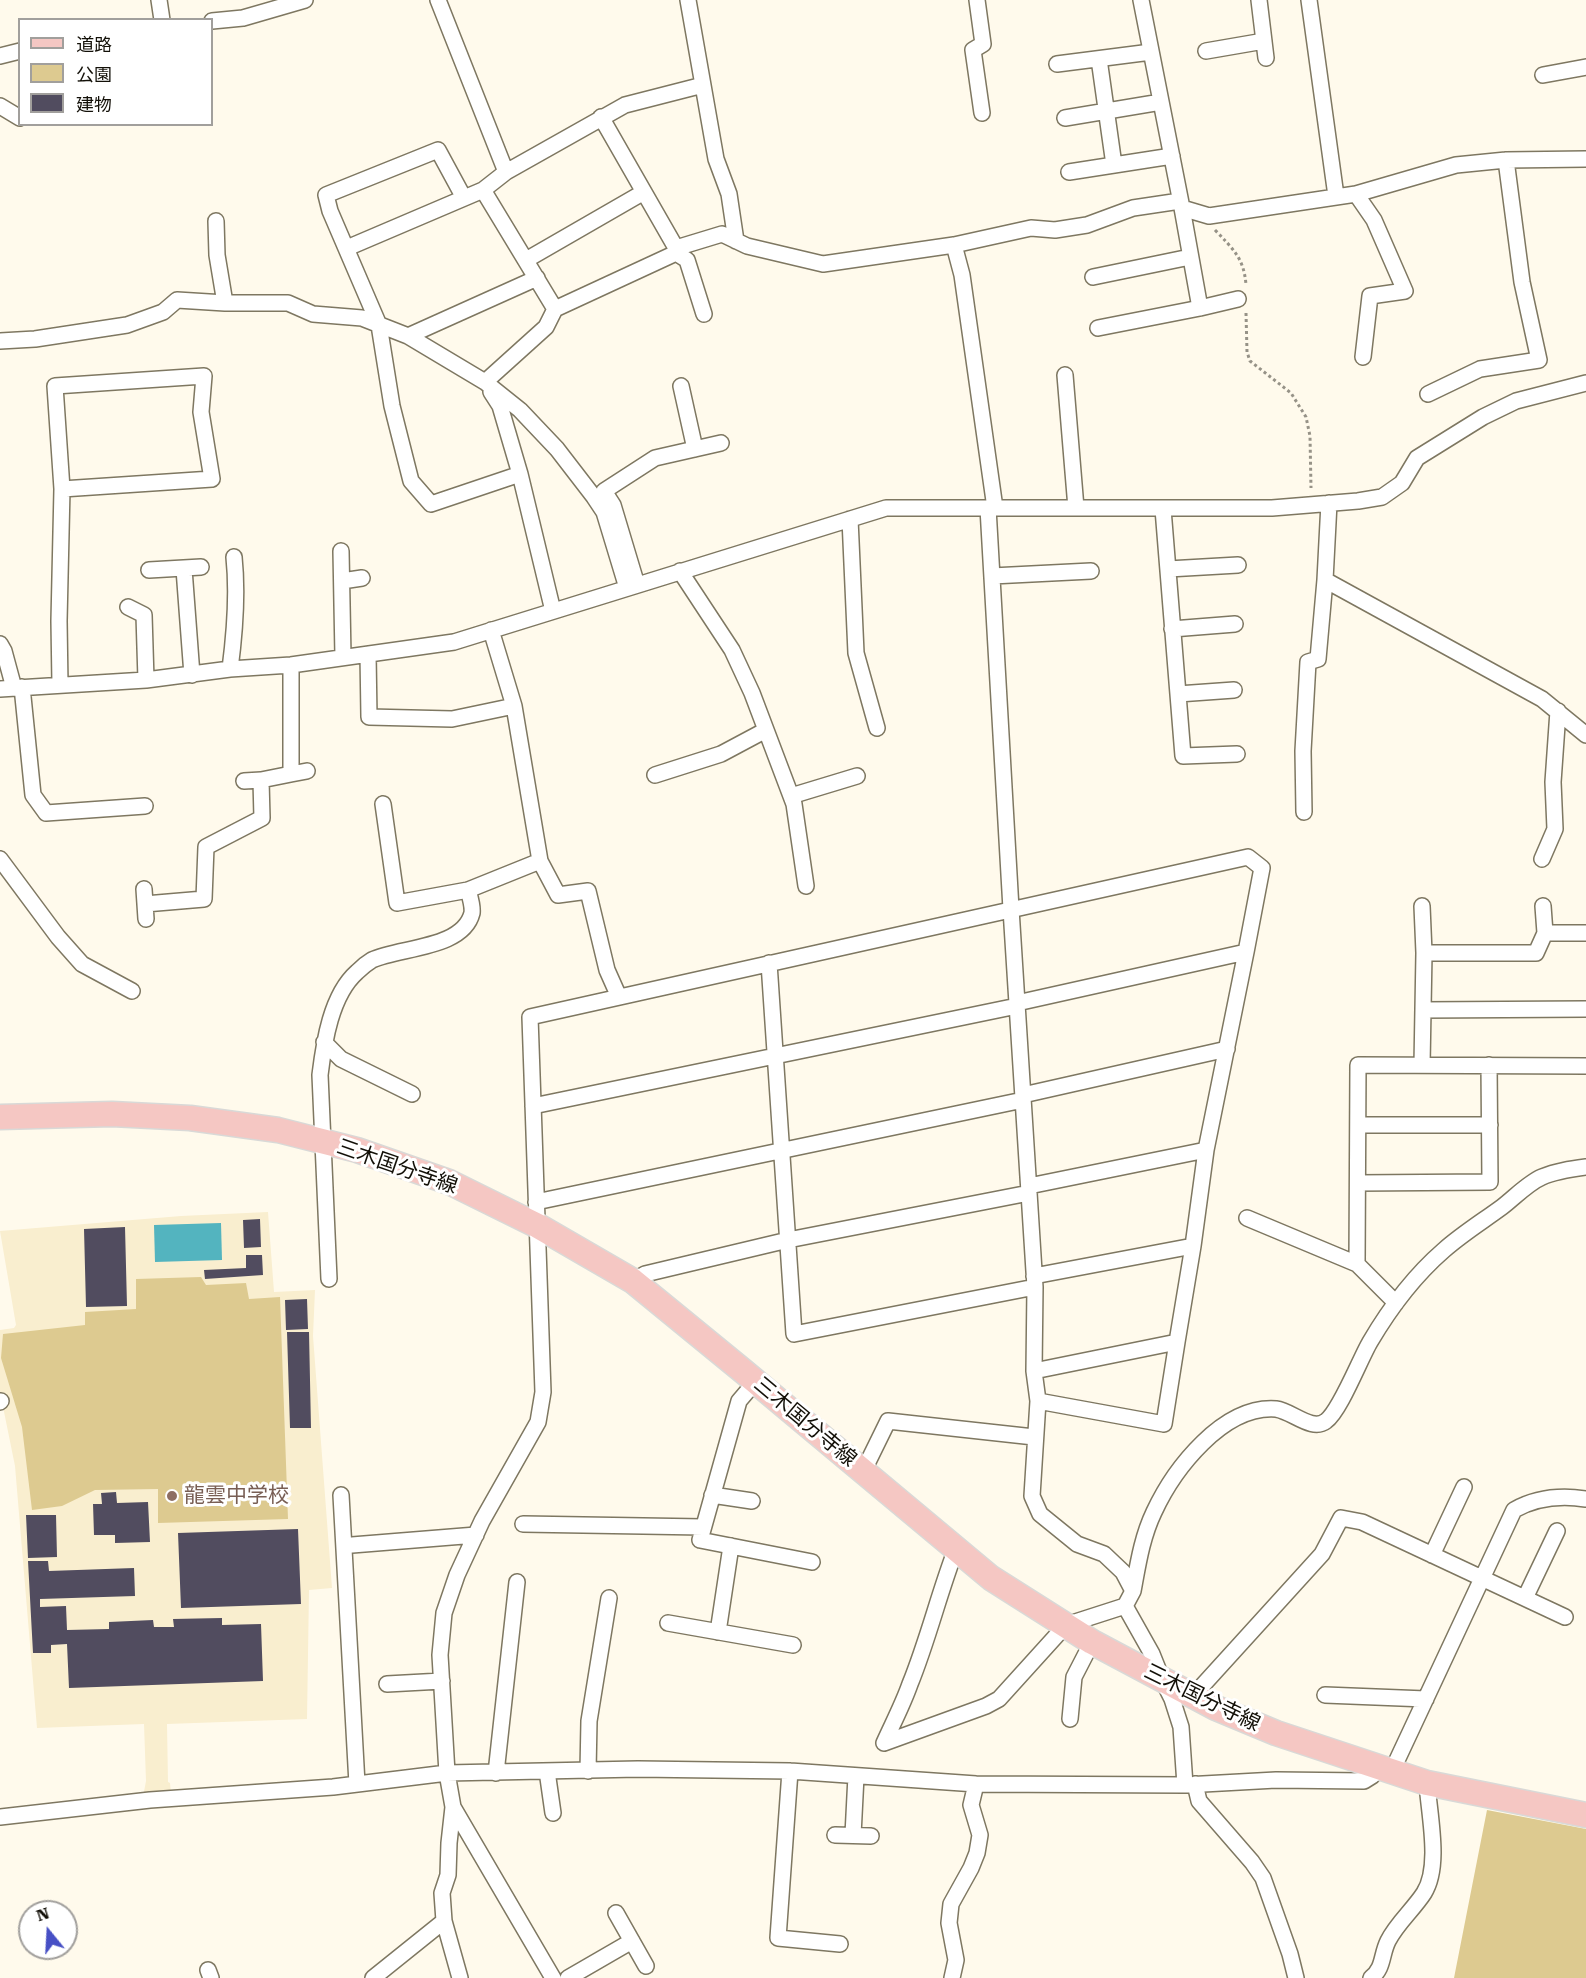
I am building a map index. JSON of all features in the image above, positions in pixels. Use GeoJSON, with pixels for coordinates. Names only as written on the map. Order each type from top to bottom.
{"type":"FeatureCollection","features":[{"type":"Feature","properties":{"kind":"main road","name":"三木国分寺線"},"geometry":{"type":"LineString","coordinates":[[0,1117],[112,1114],[190,1118],[278,1130],[357,1150],[449,1182],[538,1226],[633,1281],[991,1578],[1092,1642],[1216,1708],[1276,1733],[1427,1784],[1586,1815]]}},
{"type":"Feature","properties":{"kind":"street"},"geometry":{"type":"LineString","coordinates":[[159,0],[162,18]]}},
{"type":"Feature","properties":{"kind":"street"},"geometry":{"type":"LineString","coordinates":[[213,21],[243,18],[305,0]]}},
{"type":"Feature","properties":{"kind":"street"},"geometry":{"type":"LineString","coordinates":[[438,0],[506,172]]}},
{"type":"Feature","properties":{"kind":"street"},"geometry":{"type":"LineString","coordinates":[[688,0],[716,159],[729,194],[736,241]]}},
{"type":"Feature","properties":{"kind":"street"},"geometry":{"type":"LineString","coordinates":[[977,0],[983,44],[973,50],[982,113]]}},
{"type":"Feature","properties":{"kind":"street"},"geometry":{"type":"LineString","coordinates":[[1141,0],[1200,308]]}},
{"type":"Feature","properties":{"kind":"street"},"geometry":{"type":"LineString","coordinates":[[1259,0],[1266,58]]}},
{"type":"Feature","properties":{"kind":"street"},"geometry":{"type":"LineString","coordinates":[[1309,0],[1336,196]]}},
{"type":"Feature","properties":{"kind":"street"},"geometry":{"type":"LineString","coordinates":[[1206,51],[1264,41]]}},
{"type":"Feature","properties":{"kind":"street"},"geometry":{"type":"LineString","coordinates":[[0,56],[18,52]]}},
{"type":"Feature","properties":{"kind":"street"},"geometry":{"type":"LineString","coordinates":[[1057,64],[1151,52]]}},
{"type":"Feature","properties":{"kind":"street"},"geometry":{"type":"LineString","coordinates":[[1099,59],[1114,165]]}},
{"type":"Feature","properties":{"kind":"street"},"geometry":{"type":"LineString","coordinates":[[1543,75],[1586,66]]}},
{"type":"Feature","properties":{"kind":"street"},"geometry":{"type":"LineString","coordinates":[[347,248],[483,190],[506,172],[625,105],[703,85]]}},
{"type":"Feature","properties":{"kind":"street"},"geometry":{"type":"LineString","coordinates":[[1065,118],[1161,102]]}},
{"type":"Feature","properties":{"kind":"street"},"geometry":{"type":"LineString","coordinates":[[0,106],[18,117]]}},
{"type":"Feature","properties":{"kind":"street"},"geometry":{"type":"LineString","coordinates":[[601,117],[676,250],[687,260],[704,314]]}},
{"type":"Feature","properties":{"kind":"street"},"geometry":{"type":"LineString","coordinates":[[464,198],[438,150],[326,195],[330,211],[379,325],[392,406],[411,481],[431,504],[520,474]]}},
{"type":"Feature","properties":{"kind":"street"},"geometry":{"type":"LineString","coordinates":[[1070,172],[1172,156]]}},
{"type":"Feature","properties":{"kind":"street"},"geometry":{"type":"LineString","coordinates":[[485,382],[546,327],[555,309],[676,250],[722,234],[747,246],[823,264],[954,245],[1031,228],[1055,230],[1087,225],[1133,208],[1181,204],[1209,216],[1356,194],[1456,165],[1506,160],[1586,159]]}},
{"type":"Feature","properties":{"kind":"street"},"geometry":{"type":"LineString","coordinates":[[1428,394],[1480,369],[1539,360],[1522,282],[1506,160]]}},
{"type":"Feature","properties":{"kind":"street"},"geometry":{"type":"LineString","coordinates":[[483,190],[555,309]]}},
{"type":"Feature","properties":{"kind":"street"},"geometry":{"type":"LineString","coordinates":[[526,260],[644,192]]}},
{"type":"Feature","properties":{"kind":"street"},"geometry":{"type":"LineString","coordinates":[[1356,194],[1374,220],[1406,291],[1370,296],[1363,357]]}},
{"type":"Feature","properties":{"kind":"street"},"geometry":{"type":"LineString","coordinates":[[216,221],[225,303]]}},
{"type":"Feature","properties":{"kind":"street"},"geometry":{"type":"LineString","coordinates":[[954,245],[962,275],[992,508],[992,576],[1034,1282],[1034,1371],[1038,1401],[1032,1496],[1040,1514],[1077,1544],[1104,1554],[1123,1572],[1133,1591]]}},
{"type":"Feature","properties":{"kind":"street"},"geometry":{"type":"LineString","coordinates":[[1093,277],[1190,257]]}},
{"type":"Feature","properties":{"kind":"street"},"geometry":{"type":"LineString","coordinates":[[408,336],[537,278]]}},
{"type":"Feature","properties":{"kind":"street"},"geometry":{"type":"LineString","coordinates":[[0,341],[35,339],[127,325],[163,312],[177,300],[288,303],[313,314],[362,318],[408,336],[485,382],[520,410],[557,449],[604,512],[632,586]]}},
{"type":"Feature","properties":{"kind":"street"},"geometry":{"type":"LineString","coordinates":[[1098,328],[1243,300]]}},
{"type":"Feature","properties":{"kind":"street"},"geometry":{"type":"LineString","coordinates":[[1065,375],[1076,508]]}},
{"type":"Feature","properties":{"kind":"street"},"geometry":{"type":"LineString","coordinates":[[60,685],[62,489],[55,386],[204,376],[201,412],[212,479],[62,489]]}},
{"type":"Feature","properties":{"kind":"street"},"geometry":{"type":"LineString","coordinates":[[485,382],[500,406],[520,474],[553,611]]}},
{"type":"Feature","properties":{"kind":"street"},"geometry":{"type":"LineString","coordinates":[[12,688],[146,680],[230,669],[291,665],[454,642],[886,508],[1272,508],[1382,497],[1402,483],[1417,458],[1483,417],[1516,401],[1586,383]]}},
{"type":"Feature","properties":{"kind":"street"},"geometry":{"type":"LineString","coordinates":[[681,386],[695,449]]}},
{"type":"Feature","properties":{"kind":"street"},"geometry":{"type":"LineString","coordinates":[[632,586],[613,505],[604,491],[654,458],[721,443]]}},
{"type":"Feature","properties":{"kind":"street"},"geometry":{"type":"LineString","coordinates":[[1304,812],[1303,751],[1308,662],[1318,659],[1329,503]]}},
{"type":"Feature","properties":{"kind":"street"},"geometry":{"type":"LineString","coordinates":[[1163,509],[1183,756],[1237,754]]}},
{"type":"Feature","properties":{"kind":"street"},"geometry":{"type":"LineString","coordinates":[[850,519],[855,653],[877,728]]}},
{"type":"Feature","properties":{"kind":"street"},"geometry":{"type":"LineString","coordinates":[[341,551],[343,657]]}},
{"type":"Feature","properties":{"kind":"street"},"geometry":{"type":"LineString","coordinates":[[230,669],[236,627],[234,557]]}},
{"type":"Feature","properties":{"kind":"street"},"geometry":{"type":"LineString","coordinates":[[1168,569],[1238,565]]}},
{"type":"Feature","properties":{"kind":"street"},"geometry":{"type":"LineString","coordinates":[[149,570],[201,567]]}},
{"type":"Feature","properties":{"kind":"street"},"geometry":{"type":"LineString","coordinates":[[184,569],[192,675]]}},
{"type":"Feature","properties":{"kind":"street"},"geometry":{"type":"LineString","coordinates":[[680,571],[732,650],[752,693],[794,804],[806,886]]}},
{"type":"Feature","properties":{"kind":"street"},"geometry":{"type":"LineString","coordinates":[[992,576],[1091,571]]}},
{"type":"Feature","properties":{"kind":"street"},"geometry":{"type":"LineString","coordinates":[[342,581],[362,578]]}},
{"type":"Feature","properties":{"kind":"street"},"geometry":{"type":"LineString","coordinates":[[1325,580],[1542,699],[1586,735]]}},
{"type":"Feature","properties":{"kind":"street"},"geometry":{"type":"LineString","coordinates":[[128,607],[144,615],[146,680]]}},
{"type":"Feature","properties":{"kind":"street"},"geometry":{"type":"LineString","coordinates":[[1173,629],[1235,624]]}},
{"type":"Feature","properties":{"kind":"street"},"geometry":{"type":"LineString","coordinates":[[491,630],[514,706],[540,861],[558,895],[588,891],[605,964],[619,997]]}},
{"type":"Feature","properties":{"kind":"street"},"geometry":{"type":"LineString","coordinates":[[0,644],[4,651],[33,795],[46,813],[145,806]]}},
{"type":"Feature","properties":{"kind":"street"},"geometry":{"type":"LineString","coordinates":[[368,654],[369,717],[452,719],[514,706]]}},
{"type":"Feature","properties":{"kind":"street"},"geometry":{"type":"LineString","coordinates":[[291,665],[291,774]]}},
{"type":"Feature","properties":{"kind":"street"},"geometry":{"type":"LineString","coordinates":[[1178,694],[1234,690]]}},
{"type":"Feature","properties":{"kind":"street"},"geometry":{"type":"LineString","coordinates":[[1542,859],[1556,829],[1553,782],[1558,711]]}},
{"type":"Feature","properties":{"kind":"street"},"geometry":{"type":"LineString","coordinates":[[655,775],[722,754],[766,730]]}},
{"type":"Feature","properties":{"kind":"street"},"geometry":{"type":"LineString","coordinates":[[244,781],[307,771]]}},
{"type":"Feature","properties":{"kind":"street"},"geometry":{"type":"LineString","coordinates":[[791,796],[857,776]]}},
{"type":"Feature","properties":{"kind":"street"},"geometry":{"type":"LineString","coordinates":[[144,889],[146,912],[204,899],[206,847],[262,818],[261,780]]}},
{"type":"Feature","properties":{"kind":"street"},"geometry":{"type":"LineString","coordinates":[[383,804],[397,903],[468,890],[540,861]]}},
{"type":"Feature","properties":{"kind":"street"},"geometry":{"type":"LineString","coordinates":[[460,1978],[444,1921],[442,1893],[448,1875],[448,1843],[453,1808],[447,1773],[440,1655],[444,1613],[457,1575],[476,1535],[538,1422],[543,1392],[530,1017],[1248,857],[1262,868],[1206,1150],[1164,1424],[1038,1401]]}},
{"type":"Feature","properties":{"kind":"street"},"geometry":{"type":"LineString","coordinates":[[0,859],[58,937],[82,964],[132,991]]}},
{"type":"Feature","properties":{"kind":"street"},"geometry":{"type":"LineString","coordinates":[[329,1279],[320,1075],[324,1042],[334,1005],[355,973],[371,961],[450,938],[465,928],[472,911],[468,890]]}},
{"type":"Feature","properties":{"kind":"street"},"geometry":{"type":"LineString","coordinates":[[1422,906],[1424,953],[1422,1065]]}},
{"type":"Feature","properties":{"kind":"street"},"geometry":{"type":"LineString","coordinates":[[1424,953],[1536,953],[1545,933],[1543,906]]}},
{"type":"Feature","properties":{"kind":"street"},"geometry":{"type":"LineString","coordinates":[[1545,933],[1586,933]]}},
{"type":"Feature","properties":{"kind":"street"},"geometry":{"type":"LineString","coordinates":[[533,1106],[1017,1004],[1246,952]]}},
{"type":"Feature","properties":{"kind":"street"},"geometry":{"type":"LineString","coordinates":[[769,963],[795,1334],[1193,1246]]}},
{"type":"Feature","properties":{"kind":"street"},"geometry":{"type":"LineString","coordinates":[[1423,1010],[1586,1009]]}},
{"type":"Feature","properties":{"kind":"street"},"geometry":{"type":"LineString","coordinates":[[324,1042],[340,1059],[412,1094]]}},
{"type":"Feature","properties":{"kind":"street"},"geometry":{"type":"LineString","coordinates":[[536,1202],[1023,1097],[1227,1049]]}},
{"type":"Feature","properties":{"kind":"street"},"geometry":{"type":"LineString","coordinates":[[1357,1264],[1358,1065],[1586,1066]]}},
{"type":"Feature","properties":{"kind":"street"},"geometry":{"type":"LineString","coordinates":[[1489,1065],[1490,1182],[1492,1190],[1504,1205]]}},
{"type":"Feature","properties":{"kind":"street"},"geometry":{"type":"LineString","coordinates":[[1358,1125],[1490,1125]]}},
{"type":"Feature","properties":{"kind":"street"},"geometry":{"type":"LineString","coordinates":[[633,1281],[645,1274],[788,1240],[1206,1150]]}},
{"type":"Feature","properties":{"kind":"street"},"geometry":{"type":"LineString","coordinates":[[956,1549],[910,1684],[884,1743],[986,1706],[999,1699],[1066,1625],[1125,1606],[1133,1591],[1141,1547],[1154,1512],[1170,1482],[1214,1433],[1236,1418],[1259,1410],[1278,1409],[1313,1425],[1325,1422],[1335,1413],[1370,1341],[1414,1279],[1444,1250],[1539,1178],[1561,1170],[1586,1167]]}},
{"type":"Feature","properties":{"kind":"street"},"geometry":{"type":"LineString","coordinates":[[1358,1183],[1490,1182]]}},
{"type":"Feature","properties":{"kind":"street"},"geometry":{"type":"LineString","coordinates":[[1247,1218],[1357,1264],[1396,1303]]}},
{"type":"Feature","properties":{"kind":"street"},"geometry":{"type":"LineString","coordinates":[[1034,1371],[1177,1342]]}},
{"type":"Feature","properties":{"kind":"street"},"geometry":{"type":"LineString","coordinates":[[756,1381],[739,1401],[700,1540],[812,1562]]}},
{"type":"Feature","properties":{"kind":"street"},"geometry":{"type":"LineString","coordinates":[[863,1472],[888,1421],[1034,1437]]}},
{"type":"Feature","properties":{"kind":"street"},"geometry":{"type":"LineString","coordinates":[[1432,1555],[1464,1487]]}},
{"type":"Feature","properties":{"kind":"street"},"geometry":{"type":"LineString","coordinates":[[341,1495],[357,1784]]}},
{"type":"Feature","properties":{"kind":"street"},"geometry":{"type":"LineString","coordinates":[[712,1495],[752,1501]]}},
{"type":"Feature","properties":{"kind":"street"},"geometry":{"type":"LineString","coordinates":[[0,1817],[150,1800],[357,1784],[447,1773],[588,1770],[790,1771],[976,1784],[1364,1781],[1386,1769],[1426,1699],[1514,1510],[1528,1502],[1553,1496],[1586,1499]]}},
{"type":"Feature","properties":{"kind":"street"},"geometry":{"type":"LineString","coordinates":[[1193,1696],[1322,1554],[1341,1518],[1362,1522],[1565,1617]]}},
{"type":"Feature","properties":{"kind":"street"},"geometry":{"type":"LineString","coordinates":[[523,1524],[703,1527]]}},
{"type":"Feature","properties":{"kind":"street"},"geometry":{"type":"LineString","coordinates":[[1525,1598],[1557,1531]]}},
{"type":"Feature","properties":{"kind":"street"},"geometry":{"type":"LineString","coordinates":[[352,1545],[476,1535]]}},
{"type":"Feature","properties":{"kind":"street"},"geometry":{"type":"LineString","coordinates":[[718,1632],[731,1546]]}},
{"type":"Feature","properties":{"kind":"street"},"geometry":{"type":"LineString","coordinates":[[496,1773],[517,1582]]}},
{"type":"Feature","properties":{"kind":"street"},"geometry":{"type":"LineString","coordinates":[[588,1770],[589,1721],[609,1598]]}},
{"type":"Feature","properties":{"kind":"street"},"geometry":{"type":"LineString","coordinates":[[1125,1606],[1152,1654],[1172,1699],[1180,1727],[1190,1784],[1199,1802],[1252,1862],[1263,1878],[1296,1978]]}},
{"type":"Feature","properties":{"kind":"street"},"geometry":{"type":"LineString","coordinates":[[668,1623],[793,1645]]}},
{"type":"Feature","properties":{"kind":"street"},"geometry":{"type":"LineString","coordinates":[[1070,1719],[1074,1677],[1092,1642]]}},
{"type":"Feature","properties":{"kind":"street"},"geometry":{"type":"LineString","coordinates":[[387,1684],[442,1681]]}},
{"type":"Feature","properties":{"kind":"street"},"geometry":{"type":"LineString","coordinates":[[1325,1695],[1426,1699]]}},
{"type":"Feature","properties":{"kind":"street"},"geometry":{"type":"LineString","coordinates":[[547,1771],[553,1813]]}},
{"type":"Feature","properties":{"kind":"street"},"geometry":{"type":"LineString","coordinates":[[790,1771],[778,1938],[840,1944]]}},
{"type":"Feature","properties":{"kind":"street"},"geometry":{"type":"LineString","coordinates":[[853,1835],[856,1776]]}},
{"type":"Feature","properties":{"kind":"street"},"geometry":{"type":"LineString","coordinates":[[952,1978],[956,1960],[949,1923],[951,1904],[972,1868],[980,1835],[971,1805],[976,1784]]}},
{"type":"Feature","properties":{"kind":"street"},"geometry":{"type":"LineString","coordinates":[[1371,1978],[1378,1973],[1387,1942],[1424,1893],[1431,1876],[1433,1853],[1427,1784]]}},
{"type":"Feature","properties":{"kind":"street"},"geometry":{"type":"LineString","coordinates":[[453,1808],[553,1978]]}},
{"type":"Feature","properties":{"kind":"street"},"geometry":{"type":"LineString","coordinates":[[836,1835],[871,1836]]}},
{"type":"Feature","properties":{"kind":"street"},"geometry":{"type":"LineString","coordinates":[[616,1913],[646,1965]]}},
{"type":"Feature","properties":{"kind":"street"},"geometry":{"type":"LineString","coordinates":[[373,1978],[444,1921]]}},
{"type":"Feature","properties":{"kind":"street"},"geometry":{"type":"LineString","coordinates":[[568,1978],[632,1941]]}},
{"type":"Feature","properties":{"kind":"path"},"geometry":{"type":"LineString","coordinates":[[1209,216],[1214,229],[1238,255],[1244,267],[1246,352],[1250,361],[1291,393],[1306,417],[1310,436],[1312,505]]}},
{"type":"Feature","properties":{"kind":"shaded area","name":"龍雲中学校"},"geometry":{"type":"Polygon","coordinates":[[[268,1212],[274,1292],[315,1290],[313,1336],[332,1588],[309,1590],[307,1719],[167,1724],[168,1782],[171,1794],[143,1797],[146,1781],[144,1724],[37,1728],[15,1466],[0,1392],[0,1330],[14,1328],[16,1325],[0,1231],[181,1216],[268,1212]]]}},
{"type":"Feature","properties":{"kind":"green space"},"geometry":{"type":"Polygon","coordinates":[[[201,1277],[206,1285],[246,1283],[249,1299],[280,1297],[288,1519],[158,1523],[158,1489],[95,1490],[62,1506],[32,1510],[22,1427],[1,1358],[3,1334],[85,1325],[85,1312],[136,1309],[136,1279],[201,1277]]]}},
{"type":"Feature","properties":{"kind":"green space"},"geometry":{"type":"Polygon","coordinates":[[[1487,1810],[1586,1829],[1586,1978],[1454,1978],[1487,1810]]]}},
{"type":"Feature","properties":{"kind":"water"},"geometry":{"type":"Polygon","coordinates":[[[221,1223],[222,1260],[155,1262],[154,1225],[221,1223]]]}},
{"type":"Feature","properties":{"kind":"building"},"geometry":{"type":"Polygon","coordinates":[[[260,1219],[261,1247],[244,1248],[243,1220],[260,1219]]]}},
{"type":"Feature","properties":{"kind":"building"},"geometry":{"type":"Polygon","coordinates":[[[125,1227],[127,1306],[86,1307],[84,1229],[125,1227]]]}},
{"type":"Feature","properties":{"kind":"building"},"geometry":{"type":"Polygon","coordinates":[[[246,1255],[262,1255],[263,1275],[205,1279],[204,1270],[246,1268],[246,1255]]]}},
{"type":"Feature","properties":{"kind":"building"},"geometry":{"type":"Polygon","coordinates":[[[307,1299],[308,1329],[286,1330],[285,1300],[307,1299]]]}},
{"type":"Feature","properties":{"kind":"building"},"geometry":{"type":"Polygon","coordinates":[[[287,1332],[309,1332],[311,1428],[290,1428],[287,1332]]]}},
{"type":"Feature","properties":{"kind":"building"},"geometry":{"type":"Polygon","coordinates":[[[116,1492],[117,1503],[148,1502],[150,1542],[115,1543],[115,1535],[94,1535],[93,1504],[102,1504],[101,1493],[116,1492]]]}},
{"type":"Feature","properties":{"kind":"building"},"geometry":{"type":"Polygon","coordinates":[[[26,1515],[56,1515],[57,1557],[28,1558],[26,1515]]]}},
{"type":"Feature","properties":{"kind":"building"},"geometry":{"type":"Polygon","coordinates":[[[298,1529],[301,1604],[181,1608],[178,1533],[298,1529]]]}},
{"type":"Feature","properties":{"kind":"building"},"geometry":{"type":"Polygon","coordinates":[[[28,1561],[48,1561],[49,1571],[134,1568],[135,1596],[40,1599],[40,1607],[66,1606],[67,1630],[109,1629],[109,1622],[153,1620],[154,1627],[174,1627],[173,1619],[222,1618],[222,1625],[261,1624],[263,1681],[69,1688],[67,1644],[51,1645],[51,1653],[33,1653],[28,1561]]]}},
{"type":"Feature","properties":{"kind":"place","name":"龍雲中学校"},"geometry":{"type":"Point","coordinates":[172,1496]}}]}
